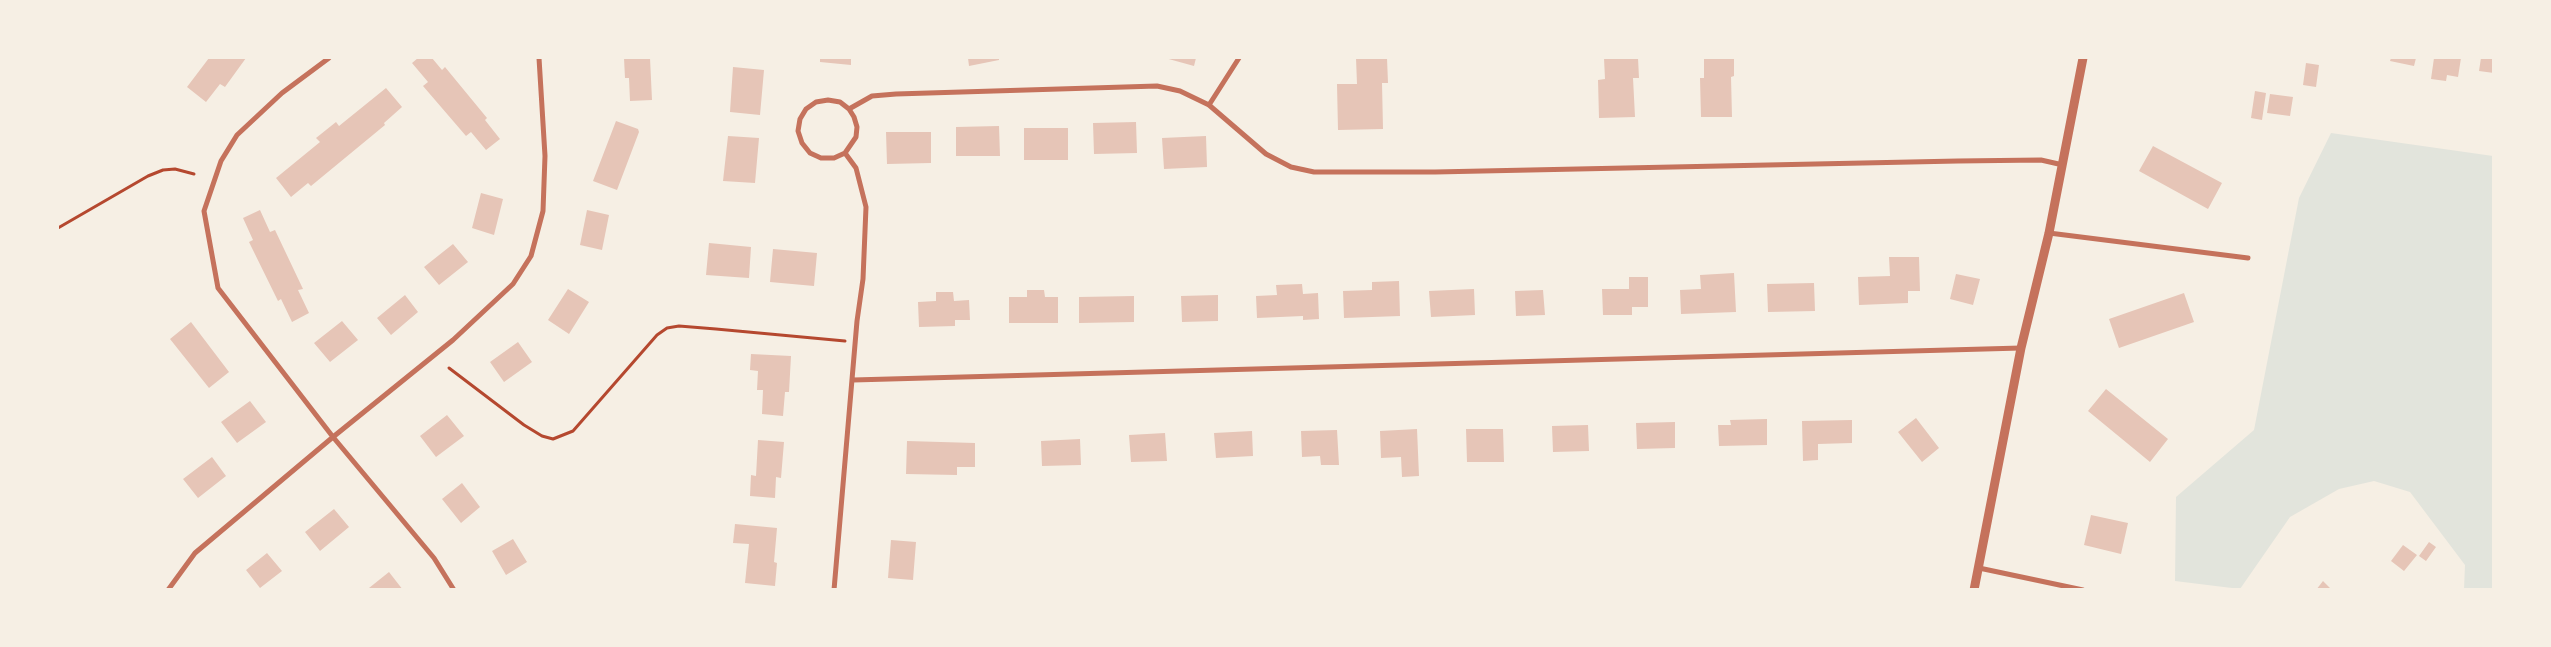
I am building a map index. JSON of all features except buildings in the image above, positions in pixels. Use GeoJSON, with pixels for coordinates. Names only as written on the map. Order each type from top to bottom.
{"type":"FeatureCollection","features":[{"type":"Feature","properties":{"kind":"street"},"geometry":{"type":"LineString","coordinates":[[329,58],[282,93],[237,136],[221,161],[204,211],[218,288],[333,437],[427,550],[454,590]]}},
{"type":"Feature","properties":{"kind":"street"},"geometry":{"type":"LineString","coordinates":[[168,590],[195,553],[333,437],[465,330],[513,284],[531,256],[543,211],[545,156],[539,58]]}},
{"type":"Feature","properties":{"kind":"street"},"geometry":{"type":"LineString","coordinates":[[1209,105],[1239,58]]}},
{"type":"Feature","properties":{"kind":"street"},"geometry":{"type":"LineString","coordinates":[[1974,590],[2021,348],[2049,233],[2083,58]]}},
{"type":"Feature","properties":{"kind":"street"},"geometry":{"type":"LineString","coordinates":[[849,109],[872,96],[896,94],[1157,86],[1180,91],[1209,105],[1266,154],[1291,167],[1314,172],[1445,172],[2041,160],[2063,165]]}},
{"type":"Feature","properties":{"kind":"street"},"geometry":{"type":"LineString","coordinates":[[828,100],[840,102],[849,109],[857,127],[852,146],[845,153],[834,158],[821,158],[810,153],[802,143],[798,132],[800,119],[806,109],[816,102],[828,100]]}},
{"type":"Feature","properties":{"kind":"street"},"geometry":{"type":"LineString","coordinates":[[834,590],[863,279],[866,207],[856,168],[845,153]]}},
{"type":"Feature","properties":{"kind":"street"},"geometry":{"type":"LineString","coordinates":[[2049,233],[2248,258]]}},
{"type":"Feature","properties":{"kind":"street"},"geometry":{"type":"LineString","coordinates":[[853,380],[2021,348]]}},
{"type":"Feature","properties":{"kind":"street"},"geometry":{"type":"LineString","coordinates":[[1979,568],[2083,590]]}},
{"type":"Feature","properties":{"kind":"path"},"geometry":{"type":"LineString","coordinates":[[58,228],[148,176],[162,170],[176,169],[194,174]]}},
{"type":"Feature","properties":{"kind":"path"},"geometry":{"type":"LineString","coordinates":[[449,368],[524,425],[542,436],[553,439],[573,431],[657,335],[667,328],[679,326],[856,342]]}},
{"type":"Feature","properties":{"kind":"shaded area"},"geometry":{"type":"Polygon","coordinates":[[[2331,133],[2493,156],[2493,589],[2464,589],[2465,565],[2410,492],[2374,481],[2339,489],[2290,517],[2240,589],[2175,581],[2176,497],[2254,430],[2299,198],[2331,133]]]}}]}
